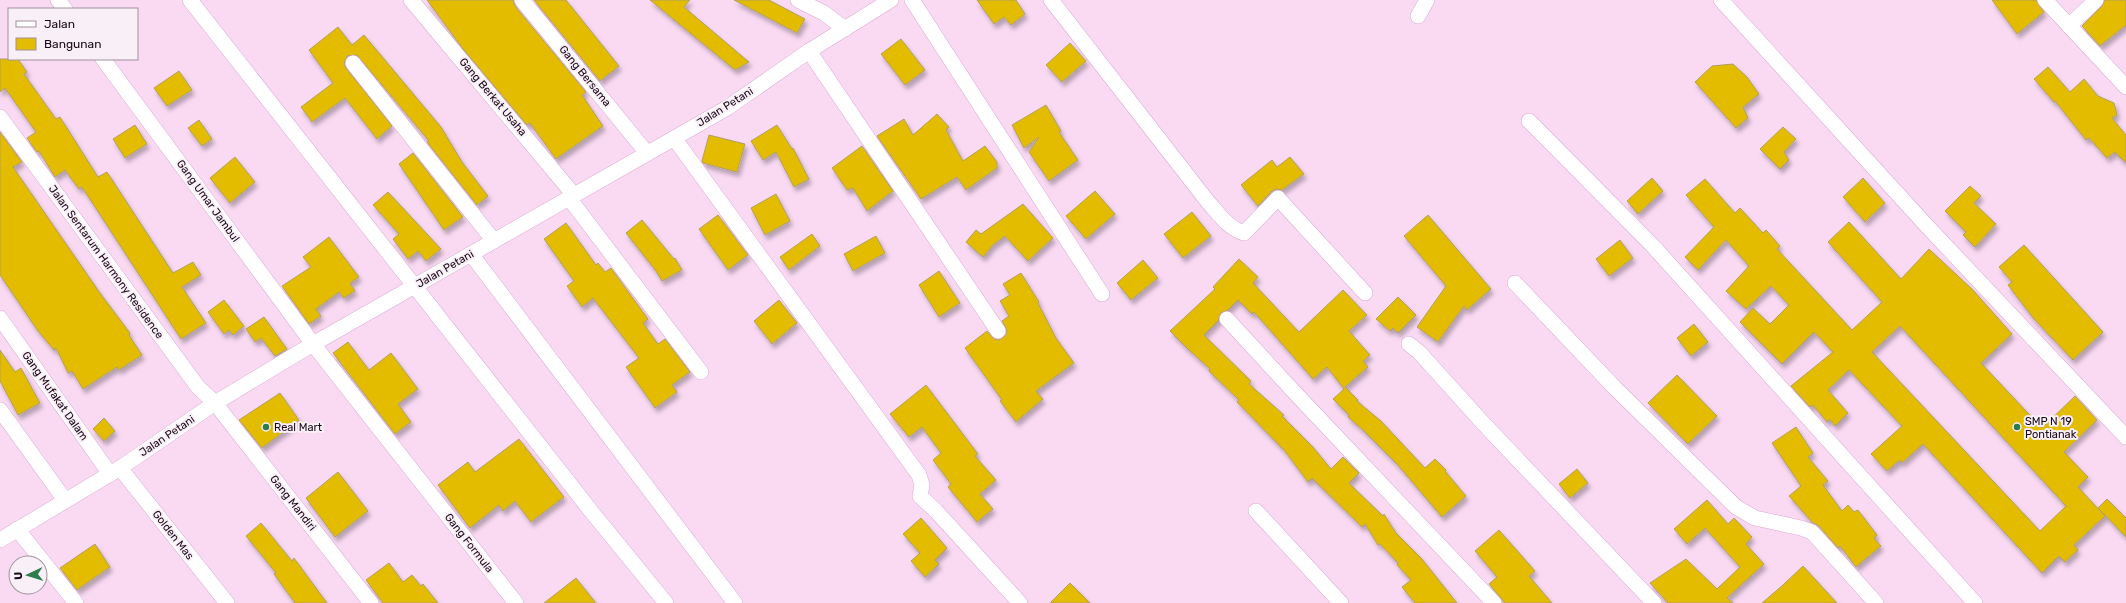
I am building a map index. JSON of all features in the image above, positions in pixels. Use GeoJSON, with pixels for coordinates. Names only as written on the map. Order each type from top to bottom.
{"type":"FeatureCollection","features":[{"type":"Feature","properties":{"kind":"street"},"geometry":{"type":"LineString","coordinates":[[58,0],[64,8]]}},
{"type":"Feature","properties":{"kind":"street"},"geometry":{"type":"LineString","coordinates":[[190,0],[591,511],[666,603]]}},
{"type":"Feature","properties":{"kind":"street","name":"Gang Berkat Usaha"},"geometry":{"type":"LineString","coordinates":[[411,0],[571,196],[701,372]]}},
{"type":"Feature","properties":{"kind":"street","name":"Gang Bersama"},"geometry":{"type":"LineString","coordinates":[[522,0],[647,153]]}},
{"type":"Feature","properties":{"kind":"street"},"geometry":{"type":"LineString","coordinates":[[798,0],[834,21]]}},
{"type":"Feature","properties":{"kind":"street","name":"Jalan Petani"},"geometry":{"type":"LineString","coordinates":[[0,540],[115,471],[216,403],[313,344],[727,108],[809,51],[834,21],[891,0]]}},
{"type":"Feature","properties":{"kind":"street"},"geometry":{"type":"LineString","coordinates":[[912,0],[1102,294]]}},
{"type":"Feature","properties":{"kind":"street"},"geometry":{"type":"LineString","coordinates":[[1050,0],[1226,222],[1235,230],[1244,233],[1278,198],[1365,293]]}},
{"type":"Feature","properties":{"kind":"street"},"geometry":{"type":"LineString","coordinates":[[1418,16],[1427,0]]}},
{"type":"Feature","properties":{"kind":"street"},"geometry":{"type":"LineString","coordinates":[[1721,0],[1926,225],[2126,437]]}},
{"type":"Feature","properties":{"kind":"street"},"geometry":{"type":"LineString","coordinates":[[2046,0],[2126,87]]}},
{"type":"Feature","properties":{"kind":"street"},"geometry":{"type":"LineString","coordinates":[[2069,26],[2096,0]]}},
{"type":"Feature","properties":{"kind":"street"},"geometry":{"type":"LineString","coordinates":[[809,51],[998,331]]}},
{"type":"Feature","properties":{"kind":"street","name":"Gang Umar Jambul"},"geometry":{"type":"LineString","coordinates":[[104,60],[313,344],[422,483]]}},
{"type":"Feature","properties":{"kind":"street"},"geometry":{"type":"LineString","coordinates":[[353,63],[494,241]]}},
{"type":"Feature","properties":{"kind":"street","name":"Jalan Sentarum Harmony Residence"},"geometry":{"type":"LineString","coordinates":[[0,117],[198,387],[216,403]]}},
{"type":"Feature","properties":{"kind":"street"},"geometry":{"type":"LineString","coordinates":[[1529,121],[1652,245],[1975,603]]}},
{"type":"Feature","properties":{"kind":"street"},"geometry":{"type":"LineString","coordinates":[[674,138],[919,475],[922,485],[920,496],[936,511],[1020,603]]}},
{"type":"Feature","properties":{"kind":"street"},"geometry":{"type":"LineString","coordinates":[[471,254],[735,603]]}},
{"type":"Feature","properties":{"kind":"street"},"geometry":{"type":"LineString","coordinates":[[1515,283],[1615,388],[1736,507],[1755,518],[1801,528],[1812,532],[1876,603]]}},
{"type":"Feature","properties":{"kind":"street","name":"Gang Mufakat Dalam"},"geometry":{"type":"LineString","coordinates":[[0,318],[115,471]]}},
{"type":"Feature","properties":{"kind":"street"},"geometry":{"type":"LineString","coordinates":[[1228,319],[1296,394],[1494,603]]}},
{"type":"Feature","properties":{"kind":"street"},"geometry":{"type":"LineString","coordinates":[[1409,344],[1419,352],[1483,423],[1654,603]]}},
{"type":"Feature","properties":{"kind":"street","name":"Gang Mandiri"},"geometry":{"type":"LineString","coordinates":[[216,403],[371,603]]}},
{"type":"Feature","properties":{"kind":"street"},"geometry":{"type":"LineString","coordinates":[[0,410],[65,500]]}},
{"type":"Feature","properties":{"kind":"street","name":"Golden Mas"},"geometry":{"type":"LineString","coordinates":[[115,471],[227,603]]}},
{"type":"Feature","properties":{"kind":"street","name":"Gang Formula"},"geometry":{"type":"LineString","coordinates":[[422,483],[516,603]]}},
{"type":"Feature","properties":{"kind":"street"},"geometry":{"type":"LineString","coordinates":[[1256,511],[1341,603]]}},
{"type":"Feature","properties":{"kind":"street"},"geometry":{"type":"LineString","coordinates":[[17,530],[76,603]]}},
{"type":"Feature","properties":{"kind":"building"},"geometry":{"type":"Polygon","coordinates":[[[427,0],[513,0],[515,6],[586,92],[582,95],[603,126],[556,159],[530,123],[527,125],[463,49],[427,0]]]}},
{"type":"Feature","properties":{"kind":"building"},"geometry":{"type":"Polygon","coordinates":[[[534,0],[566,0],[619,66],[600,81],[534,0]]]}},
{"type":"Feature","properties":{"kind":"building"},"geometry":{"type":"Polygon","coordinates":[[[650,0],[690,0],[684,7],[749,62],[735,70],[650,0]]]}},
{"type":"Feature","properties":{"kind":"building"},"geometry":{"type":"Polygon","coordinates":[[[734,0],[769,0],[805,19],[797,33],[734,0]]]}},
{"type":"Feature","properties":{"kind":"building"},"geometry":{"type":"Polygon","coordinates":[[[977,0],[1016,0],[1025,14],[1011,25],[1004,17],[994,24],[977,0]]]}},
{"type":"Feature","properties":{"kind":"building"},"geometry":{"type":"Polygon","coordinates":[[[1992,0],[2036,0],[2044,12],[2017,34],[1992,0]]]}},
{"type":"Feature","properties":{"kind":"building"},"geometry":{"type":"Polygon","coordinates":[[[2105,0],[2126,0],[2126,25],[2100,46],[2082,26],[2102,6],[2105,0]]]}},
{"type":"Feature","properties":{"kind":"building"},"geometry":{"type":"Polygon","coordinates":[[[338,27],[352,45],[364,35],[441,127],[462,162],[488,196],[477,205],[427,142],[429,141],[357,55],[347,56],[344,64],[392,126],[377,139],[345,98],[312,122],[301,107],[333,83],[309,50],[338,27]]]}},
{"type":"Feature","properties":{"kind":"building"},"geometry":{"type":"Polygon","coordinates":[[[901,39],[925,70],[905,85],[881,54],[901,39]]]}},
{"type":"Feature","properties":{"kind":"building"},"geometry":{"type":"Polygon","coordinates":[[[1070,43],[1086,61],[1062,82],[1046,65],[1070,43]]]}},
{"type":"Feature","properties":{"kind":"building"},"geometry":{"type":"Polygon","coordinates":[[[0,59],[19,60],[27,72],[24,74],[56,119],[60,117],[98,177],[107,172],[173,273],[193,262],[201,275],[182,287],[206,323],[181,339],[82,187],[79,189],[65,170],[55,177],[39,151],[37,152],[27,138],[36,132],[5,88],[0,92],[0,59]]]}},
{"type":"Feature","properties":{"kind":"building"},"geometry":{"type":"Polygon","coordinates":[[[1733,64],[1747,77],[1759,94],[1743,107],[1748,118],[1736,128],[1695,82],[1712,66],[1733,64]]]}},
{"type":"Feature","properties":{"kind":"building"},"geometry":{"type":"Polygon","coordinates":[[[2048,67],[2070,92],[2084,79],[2098,96],[2114,103],[2117,115],[2112,118],[2126,135],[2126,163],[2115,152],[2107,158],[2089,138],[2086,140],[2055,101],[2054,102],[2034,79],[2048,67]]]}},
{"type":"Feature","properties":{"kind":"building"},"geometry":{"type":"Polygon","coordinates":[[[179,71],[192,90],[167,106],[154,88],[179,71]]]}},
{"type":"Feature","properties":{"kind":"building"},"geometry":{"type":"Polygon","coordinates":[[[1046,105],[1061,131],[1059,132],[1078,160],[1049,181],[1029,152],[1039,137],[1024,148],[1012,125],[1046,105]]]}},
{"type":"Feature","properties":{"kind":"building"},"geometry":{"type":"Polygon","coordinates":[[[937,114],[949,127],[946,130],[963,161],[985,146],[997,162],[997,168],[966,190],[957,177],[921,199],[877,136],[904,119],[913,135],[937,114]]]}},
{"type":"Feature","properties":{"kind":"building"},"geometry":{"type":"Polygon","coordinates":[[[199,120],[212,139],[202,146],[188,128],[199,120]]]}},
{"type":"Feature","properties":{"kind":"building"},"geometry":{"type":"Polygon","coordinates":[[[135,125],[147,144],[125,158],[113,139],[135,125]]]}},
{"type":"Feature","properties":{"kind":"building"},"geometry":{"type":"Polygon","coordinates":[[[777,125],[792,149],[793,148],[809,179],[794,187],[776,152],[763,160],[751,141],[777,125]]]}},
{"type":"Feature","properties":{"kind":"building"},"geometry":{"type":"Polygon","coordinates":[[[1783,127],[1796,139],[1784,152],[1789,160],[1780,169],[1760,149],[1783,127]]]}},
{"type":"Feature","properties":{"kind":"building"},"geometry":{"type":"Polygon","coordinates":[[[0,132],[22,162],[13,167],[100,293],[130,333],[129,335],[142,355],[119,370],[117,367],[83,389],[72,371],[68,373],[56,348],[54,350],[38,331],[0,275],[0,132]]]}},
{"type":"Feature","properties":{"kind":"building"},"geometry":{"type":"Polygon","coordinates":[[[709,135],[745,144],[737,172],[703,163],[702,161],[709,135]]]}},
{"type":"Feature","properties":{"kind":"building"},"geometry":{"type":"Polygon","coordinates":[[[862,146],[893,191],[867,211],[853,188],[847,190],[832,168],[862,146]]]}},
{"type":"Feature","properties":{"kind":"building"},"geometry":{"type":"Polygon","coordinates":[[[413,153],[463,217],[444,230],[399,164],[413,153]]]}},
{"type":"Feature","properties":{"kind":"building"},"geometry":{"type":"Polygon","coordinates":[[[235,157],[255,182],[230,203],[210,178],[235,157]]]}},
{"type":"Feature","properties":{"kind":"building"},"geometry":{"type":"Polygon","coordinates":[[[1290,157],[1304,174],[1282,190],[1276,189],[1272,191],[1258,206],[1241,185],[1272,160],[1277,167],[1290,157]]]}},
{"type":"Feature","properties":{"kind":"building"},"geometry":{"type":"Polygon","coordinates":[[[1652,178],[1663,191],[1638,214],[1627,201],[1652,178]]]}},
{"type":"Feature","properties":{"kind":"building"},"geometry":{"type":"Polygon","coordinates":[[[1863,178],[1885,203],[1865,222],[1843,197],[1863,178]]]}},
{"type":"Feature","properties":{"kind":"building"},"geometry":{"type":"Polygon","coordinates":[[[1705,179],[1735,213],[1740,208],[1763,233],[1766,230],[1780,246],[1777,249],[1852,330],[1882,302],[1828,242],[1849,222],[1901,279],[1929,249],[1973,290],[2012,334],[1981,363],[2042,428],[2075,396],[2097,420],[2064,452],[2088,477],[2078,487],[2105,516],[2074,545],[2078,550],[2065,562],[2059,556],[2042,573],[1923,444],[1902,463],[1900,460],[1887,471],[1871,454],[1902,426],[1849,370],[1828,390],[1848,413],[1835,426],[1830,419],[1827,422],[1813,405],[1810,407],[1791,386],[1833,352],[1814,332],[1782,364],[1740,322],[1753,308],[1770,324],[1789,305],[1771,286],[1746,309],[1726,291],[1749,266],[1726,240],[1698,270],[1685,257],[1714,227],[1686,195],[1705,179]],[[1900,326],[1872,352],[2040,531],[2066,506],[1900,326]]]}},
{"type":"Feature","properties":{"kind":"building"},"geometry":{"type":"Polygon","coordinates":[[[1970,186],[1981,196],[1974,203],[1996,224],[1975,247],[1963,235],[1966,232],[1945,211],[1970,186]]]}},
{"type":"Feature","properties":{"kind":"building"},"geometry":{"type":"Polygon","coordinates":[[[1095,191],[1115,214],[1086,239],[1066,216],[1095,191]]]}},
{"type":"Feature","properties":{"kind":"building"},"geometry":{"type":"Polygon","coordinates":[[[388,192],[441,249],[426,261],[418,251],[408,259],[393,239],[399,234],[373,205],[388,192]]]}},
{"type":"Feature","properties":{"kind":"building"},"geometry":{"type":"Polygon","coordinates":[[[776,194],[790,221],[765,235],[751,208],[776,194]]]}},
{"type":"Feature","properties":{"kind":"building"},"geometry":{"type":"Polygon","coordinates":[[[1023,204],[1053,238],[1028,261],[1005,236],[993,245],[983,257],[966,242],[976,230],[981,234],[1023,204]]]}},
{"type":"Feature","properties":{"kind":"building"},"geometry":{"type":"Polygon","coordinates":[[[1192,212],[1211,236],[1183,258],[1164,234],[1192,212]]]}},
{"type":"Feature","properties":{"kind":"building"},"geometry":{"type":"Polygon","coordinates":[[[718,215],[748,255],[728,270],[699,229],[718,215]]]}},
{"type":"Feature","properties":{"kind":"building"},"geometry":{"type":"Polygon","coordinates":[[[1428,215],[1491,289],[1467,310],[1464,306],[1438,342],[1417,327],[1446,286],[1404,236],[1428,215]]]}},
{"type":"Feature","properties":{"kind":"building"},"geometry":{"type":"Polygon","coordinates":[[[642,220],[674,259],[675,258],[682,270],[662,281],[626,233],[642,220]]]}},
{"type":"Feature","properties":{"kind":"building"},"geometry":{"type":"Polygon","coordinates":[[[566,223],[596,265],[598,263],[605,272],[611,268],[648,319],[643,323],[658,344],[665,339],[690,372],[672,385],[677,392],[655,408],[626,367],[639,358],[593,298],[582,307],[567,286],[574,281],[544,239],[566,223]]]}},
{"type":"Feature","properties":{"kind":"building"},"geometry":{"type":"Polygon","coordinates":[[[812,234],[820,246],[789,270],[780,257],[812,234]]]}},
{"type":"Feature","properties":{"kind":"building"},"geometry":{"type":"Polygon","coordinates":[[[876,236],[885,253],[853,271],[844,254],[876,236]]]}},
{"type":"Feature","properties":{"kind":"building"},"geometry":{"type":"Polygon","coordinates":[[[329,237],[359,277],[350,283],[355,291],[344,298],[339,292],[316,309],[321,316],[309,324],[282,286],[311,267],[303,257],[329,237]]]}},
{"type":"Feature","properties":{"kind":"building"},"geometry":{"type":"Polygon","coordinates":[[[1620,240],[1633,258],[1609,276],[1596,259],[1620,240]]]}},
{"type":"Feature","properties":{"kind":"building"},"geometry":{"type":"Polygon","coordinates":[[[2024,245],[2103,332],[2073,360],[2034,319],[2008,285],[2012,282],[1999,267],[2024,245]]]}},
{"type":"Feature","properties":{"kind":"building"},"geometry":{"type":"Polygon","coordinates":[[[1239,259],[1258,277],[1253,283],[1299,332],[1343,290],[1367,315],[1349,331],[1370,355],[1363,361],[1368,367],[1345,387],[1358,400],[1357,401],[1381,421],[1425,468],[1435,459],[1446,470],[1445,471],[1466,496],[1442,517],[1397,464],[1348,417],[1349,415],[1333,399],[1344,389],[1327,367],[1313,379],[1254,312],[1252,314],[1238,300],[1228,310],[1221,313],[1218,321],[1204,335],[1251,381],[1249,384],[1284,415],[1282,416],[1313,447],[1331,469],[1343,457],[1359,473],[1349,483],[1383,516],[1384,514],[1396,533],[1422,559],[1457,603],[1415,603],[1402,587],[1411,580],[1397,565],[1398,563],[1380,544],[1378,545],[1365,524],[1362,527],[1312,478],[1308,482],[1284,450],[1237,402],[1239,400],[1209,371],[1210,369],[1170,331],[1215,289],[1213,287],[1239,259]]]}},
{"type":"Feature","properties":{"kind":"building"},"geometry":{"type":"Polygon","coordinates":[[[1143,260],[1158,278],[1131,300],[1117,283],[1143,260]]]}},
{"type":"Feature","properties":{"kind":"building"},"geometry":{"type":"Polygon","coordinates":[[[939,271],[960,303],[939,317],[919,285],[939,271]]]}},
{"type":"Feature","properties":{"kind":"building"},"geometry":{"type":"Polygon","coordinates":[[[1021,273],[1039,302],[1038,303],[1056,338],[1074,363],[1036,391],[1043,399],[1016,422],[1000,401],[1002,400],[965,348],[987,331],[994,339],[999,340],[1006,335],[1007,330],[1002,321],[1009,316],[1000,301],[1010,295],[1003,284],[1021,273]]]}},
{"type":"Feature","properties":{"kind":"building"},"geometry":{"type":"Polygon","coordinates":[[[1398,297],[1416,315],[1398,333],[1393,328],[1390,331],[1376,319],[1398,297]]]}},
{"type":"Feature","properties":{"kind":"building"},"geometry":{"type":"Polygon","coordinates":[[[224,300],[244,326],[233,335],[229,330],[224,334],[208,312],[224,300]]]}},
{"type":"Feature","properties":{"kind":"building"},"geometry":{"type":"Polygon","coordinates":[[[779,300],[797,323],[772,344],[754,321],[779,300]]]}},
{"type":"Feature","properties":{"kind":"building"},"geometry":{"type":"Polygon","coordinates":[[[264,317],[287,349],[275,356],[261,338],[255,342],[246,329],[264,317]]]}},
{"type":"Feature","properties":{"kind":"building"},"geometry":{"type":"Polygon","coordinates":[[[1694,324],[1708,342],[1691,356],[1677,338],[1694,324]]]}},
{"type":"Feature","properties":{"kind":"building"},"geometry":{"type":"Polygon","coordinates":[[[348,342],[369,370],[391,353],[418,389],[398,404],[411,422],[395,434],[333,353],[348,342]]]}},
{"type":"Feature","properties":{"kind":"building"},"geometry":{"type":"Polygon","coordinates":[[[0,350],[15,372],[21,368],[40,403],[18,415],[0,381],[0,350]]]}},
{"type":"Feature","properties":{"kind":"building"},"geometry":{"type":"Polygon","coordinates":[[[1677,375],[1717,416],[1688,444],[1648,403],[1677,375]]]}},
{"type":"Feature","properties":{"kind":"building"},"geometry":{"type":"Polygon","coordinates":[[[926,385],[978,454],[975,456],[996,480],[980,494],[993,509],[977,522],[948,487],[951,484],[933,460],[941,453],[922,427],[909,437],[890,414],[926,385]]]}},
{"type":"Feature","properties":{"kind":"building","name":"Real Mart"},"geometry":{"type":"Polygon","coordinates":[[[280,393],[299,420],[262,448],[239,420],[280,393]]]}},
{"type":"Feature","properties":{"kind":"building"},"geometry":{"type":"Polygon","coordinates":[[[104,418],[115,431],[104,441],[93,429],[104,418]]]}},
{"type":"Feature","properties":{"kind":"building"},"geometry":{"type":"Polygon","coordinates":[[[1796,427],[1813,453],[1808,457],[1828,481],[1823,485],[1842,511],[1848,505],[1854,512],[1858,510],[1877,535],[1874,538],[1881,546],[1856,567],[1840,546],[1838,548],[1819,526],[1812,522],[1789,496],[1801,486],[1772,443],[1796,427]]]}},
{"type":"Feature","properties":{"kind":"building"},"geometry":{"type":"Polygon","coordinates":[[[519,439],[564,497],[531,522],[515,501],[503,511],[499,505],[470,528],[438,485],[468,462],[475,472],[519,439]]]}},
{"type":"Feature","properties":{"kind":"building"},"geometry":{"type":"Polygon","coordinates":[[[1577,469],[1588,483],[1570,498],[1559,484],[1577,469]]]}},
{"type":"Feature","properties":{"kind":"building"},"geometry":{"type":"Polygon","coordinates":[[[338,472],[368,511],[335,537],[306,498],[338,472]]]}},
{"type":"Feature","properties":{"kind":"building"},"geometry":{"type":"Polygon","coordinates":[[[2107,499],[2126,518],[2126,537],[2098,508],[2107,499]]]}},
{"type":"Feature","properties":{"kind":"building"},"geometry":{"type":"Polygon","coordinates":[[[1707,500],[1728,524],[1734,518],[1752,537],[1746,544],[1764,564],[1727,598],[1733,603],[1668,603],[1650,583],[1686,559],[1717,589],[1740,567],[1705,528],[1687,544],[1674,529],[1707,500]]]}},
{"type":"Feature","properties":{"kind":"building"},"geometry":{"type":"Polygon","coordinates":[[[921,518],[947,548],[935,560],[939,564],[925,577],[911,561],[920,553],[903,534],[921,518]]]}},
{"type":"Feature","properties":{"kind":"building"},"geometry":{"type":"Polygon","coordinates":[[[261,523],[292,561],[294,558],[327,603],[295,603],[274,574],[276,573],[246,536],[261,523]]]}},
{"type":"Feature","properties":{"kind":"building"},"geometry":{"type":"Polygon","coordinates":[[[1499,530],[1535,571],[1529,576],[1552,603],[1505,603],[1489,584],[1497,577],[1475,551],[1499,530]]]}},
{"type":"Feature","properties":{"kind":"building"},"geometry":{"type":"Polygon","coordinates":[[[95,544],[110,567],[77,590],[60,568],[95,544]]]}},
{"type":"Feature","properties":{"kind":"building"},"geometry":{"type":"Polygon","coordinates":[[[389,563],[403,582],[412,575],[421,586],[423,584],[438,603],[383,603],[366,580],[389,563]]]}},
{"type":"Feature","properties":{"kind":"building"},"geometry":{"type":"Polygon","coordinates":[[[1803,566],[1837,603],[1762,603],[1783,585],[1803,566]]]}},
{"type":"Feature","properties":{"kind":"building"},"geometry":{"type":"Polygon","coordinates":[[[576,578],[596,603],[544,603],[576,578]]]}},
{"type":"Feature","properties":{"kind":"building"},"geometry":{"type":"Polygon","coordinates":[[[1070,583],[1090,603],[1050,603],[1070,583]]]}},
{"type":"Feature","properties":{"kind":"place","name":"Real Mart"},"geometry":{"type":"Point","coordinates":[266,427]}},
{"type":"Feature","properties":{"kind":"place","name":"SMP N 19 Pontianak"},"geometry":{"type":"Point","coordinates":[2017,427]}}]}
